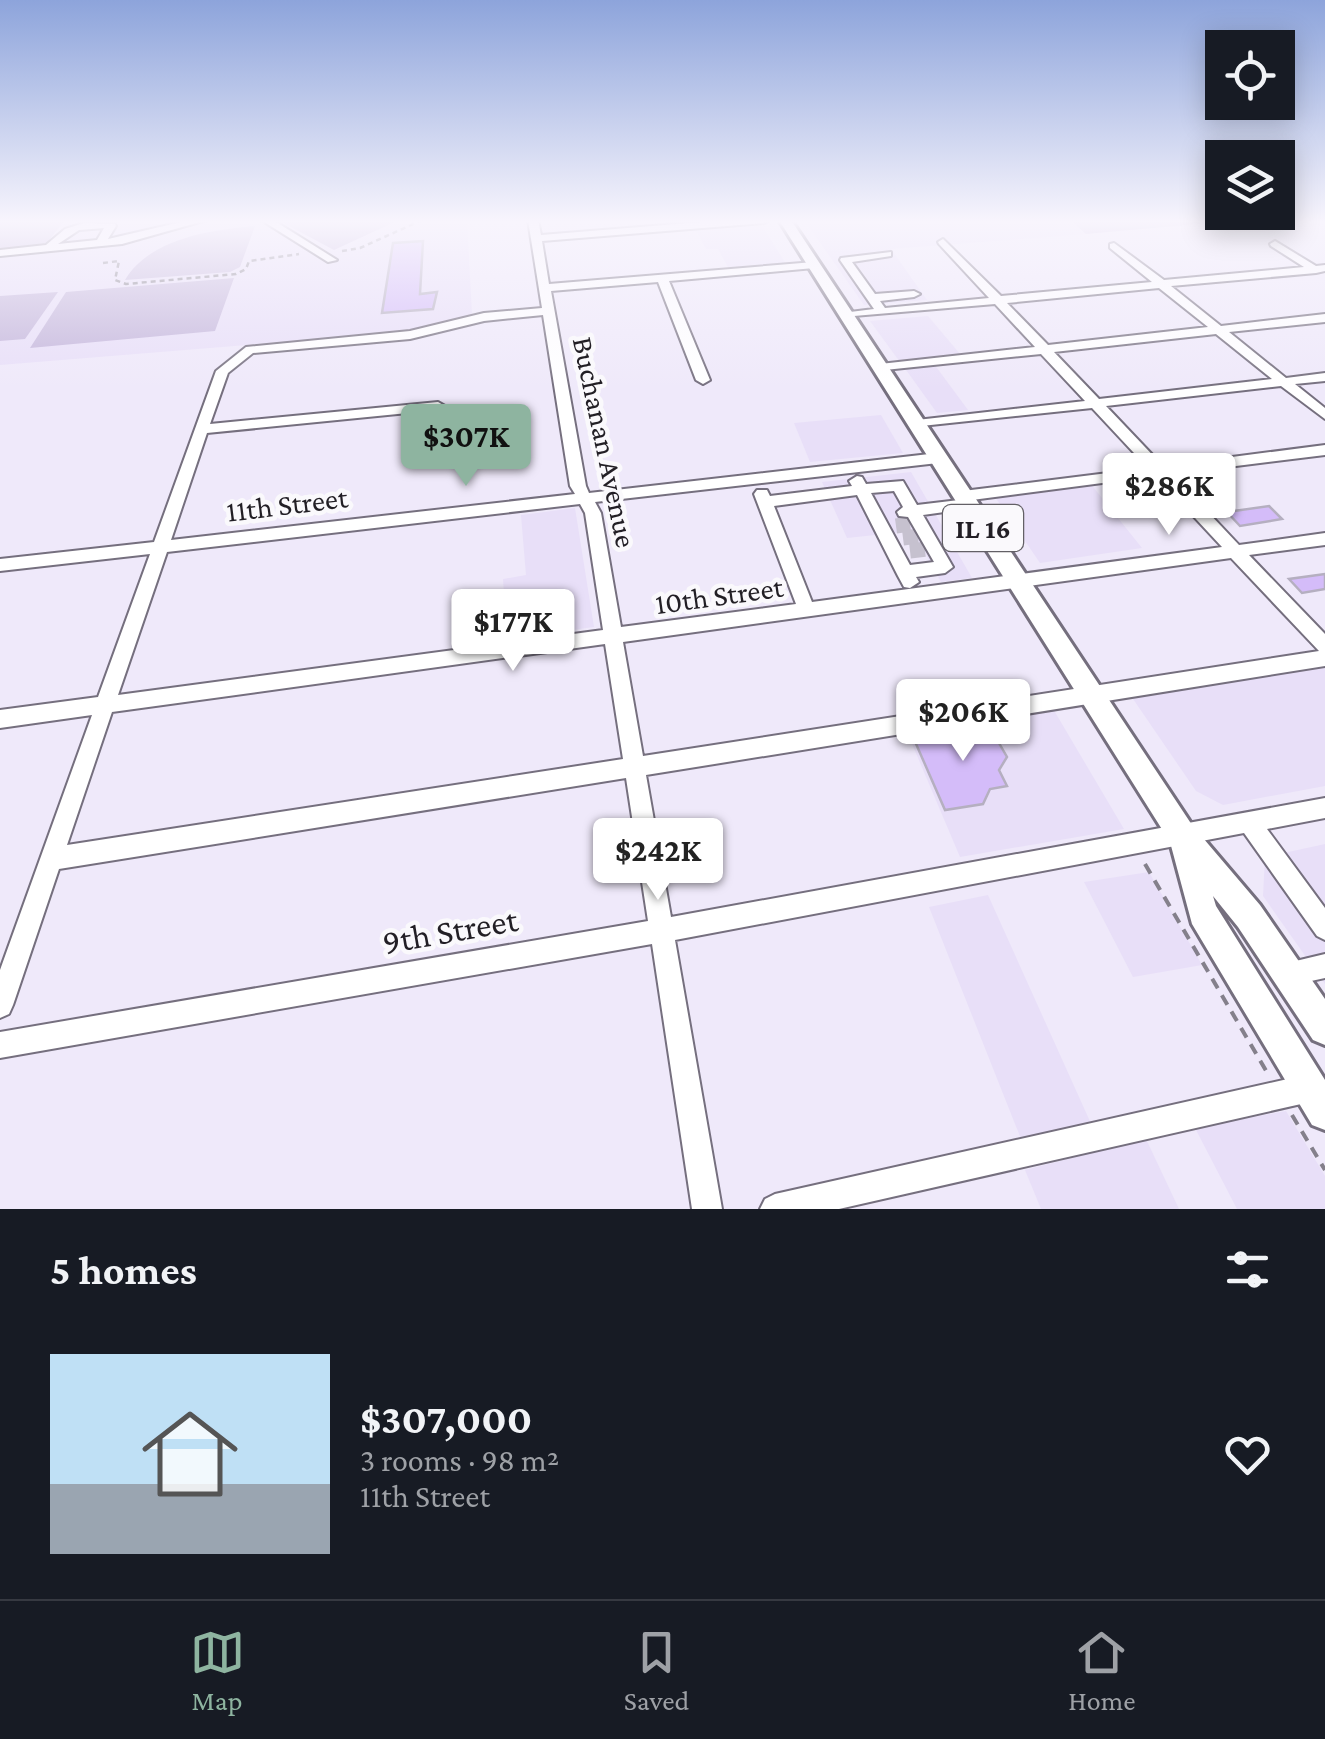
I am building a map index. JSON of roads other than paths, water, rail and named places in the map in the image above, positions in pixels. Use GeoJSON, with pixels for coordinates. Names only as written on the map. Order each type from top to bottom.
{"type":"FeatureCollection","features":[{"type":"Feature","properties":{"kind":"main road","name":"IL 16"},"geometry":{"type":"LineString","coordinates":[[821,276],[1182,835],[1249,916],[1325,1028]]}},
{"type":"Feature","properties":{"kind":"main road","name":"IL 16"},"geometry":{"type":"LineString","coordinates":[[1182,835],[1203,913],[1305,1098]]}},
{"type":"Feature","properties":{"kind":"street","name":"Buchanan Avenue"},"geometry":{"type":"LineString","coordinates":[[541,276],[583,498],[593,513],[615,636],[707,1209]]}},
{"type":"Feature","properties":{"kind":"street"},"geometry":{"type":"LineString","coordinates":[[543,288],[680,276]]}},
{"type":"Feature","properties":{"kind":"street"},"geometry":{"type":"LineString","coordinates":[[857,276],[882,311]]}},
{"type":"Feature","properties":{"kind":"street"},"geometry":{"type":"LineString","coordinates":[[976,276],[1325,646]]}},
{"type":"Feature","properties":{"kind":"street"},"geometry":{"type":"LineString","coordinates":[[1151,276],[1325,415]]}},
{"type":"Feature","properties":{"kind":"street"},"geometry":{"type":"LineString","coordinates":[[846,314],[1254,276]]}},
{"type":"Feature","properties":{"kind":"street"},"geometry":{"type":"LineString","coordinates":[[662,278],[703,380]]}},
{"type":"Feature","properties":{"kind":"street"},"geometry":{"type":"LineString","coordinates":[[872,298],[914,294]]}},
{"type":"Feature","properties":{"kind":"street"},"geometry":{"type":"LineString","coordinates":[[0,1005],[222,371],[240,354],[410,334],[484,317],[547,311]]}},
{"type":"Feature","properties":{"kind":"street"},"geometry":{"type":"LineString","coordinates":[[880,368],[1325,318]]}},
{"type":"Feature","properties":{"kind":"street"},"geometry":{"type":"LineString","coordinates":[[916,424],[1325,377]]}},
{"type":"Feature","properties":{"kind":"street"},"geometry":{"type":"LineString","coordinates":[[202,429],[438,406]]}},
{"type":"Feature","properties":{"kind":"street"},"geometry":{"type":"LineString","coordinates":[[906,531],[965,500],[1325,450]]}},
{"type":"Feature","properties":{"kind":"street","name":"11th Street"},"geometry":{"type":"LineString","coordinates":[[0,564],[938,458]]}},
{"type":"Feature","properties":{"kind":"street"},"geometry":{"type":"LineString","coordinates":[[850,468],[862,490],[945,567],[904,572]]}},
{"type":"Feature","properties":{"kind":"street"},"geometry":{"type":"LineString","coordinates":[[756,478],[807,611]]}},
{"type":"Feature","properties":{"kind":"street"},"geometry":{"type":"LineString","coordinates":[[765,502],[898,485],[906,531],[904,572],[917,596]]}},
{"type":"Feature","properties":{"kind":"street","name":"10th Street"},"geometry":{"type":"LineString","coordinates":[[0,719],[1325,539]]}},
{"type":"Feature","properties":{"kind":"street"},"geometry":{"type":"LineString","coordinates":[[51,859],[1325,658]]}},
{"type":"Feature","properties":{"kind":"street","name":"9th Street"},"geometry":{"type":"LineString","coordinates":[[0,1044],[664,930],[1325,808]]}},
{"type":"Feature","properties":{"kind":"street"},"geometry":{"type":"LineString","coordinates":[[1248,822],[1325,928]]}},
{"type":"Feature","properties":{"kind":"street"},"geometry":{"type":"LineString","coordinates":[[1288,974],[1325,966]]}},
{"type":"Feature","properties":{"kind":"street"},"geometry":{"type":"LineString","coordinates":[[775,1209],[1305,1098]]}},
{"type":"Feature","properties":{"kind":"tunnel"},"geometry":{"type":"LineString","coordinates":[[896,526],[910,524]]}},
{"type":"Feature","properties":{"kind":"tunnel"},"geometry":{"type":"LineString","coordinates":[[903,538],[919,536]]}},
{"type":"Feature","properties":{"kind":"tunnel"},"geometry":{"type":"LineString","coordinates":[[910,551],[927,549]]}}]}
